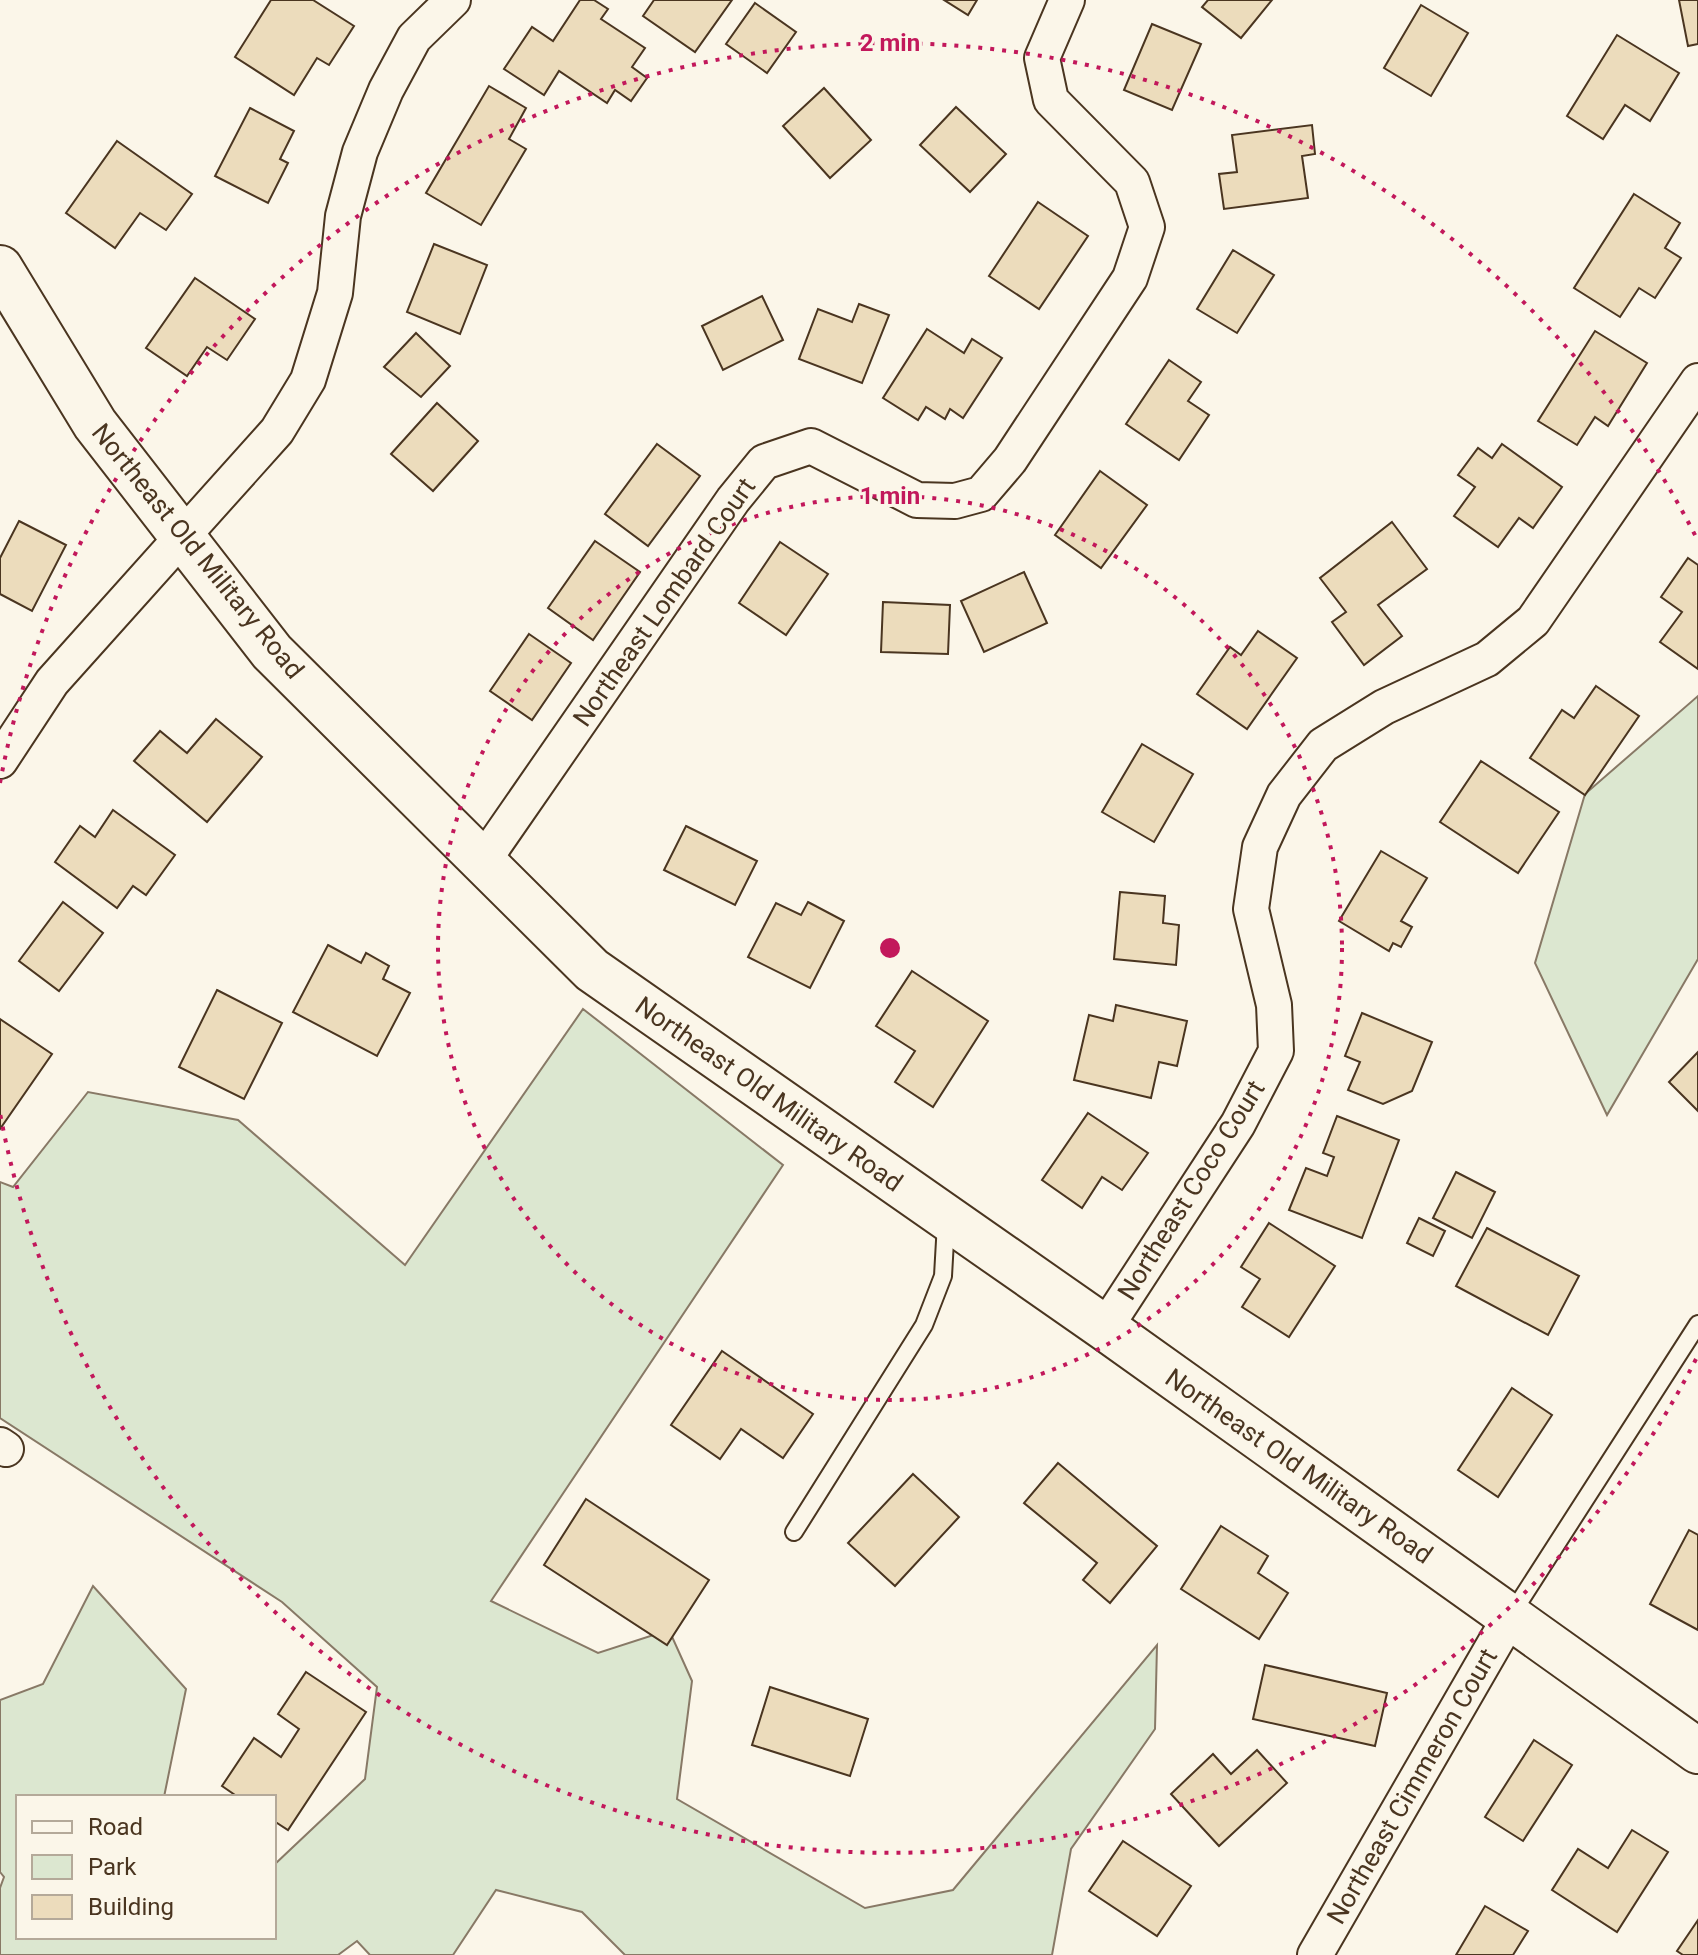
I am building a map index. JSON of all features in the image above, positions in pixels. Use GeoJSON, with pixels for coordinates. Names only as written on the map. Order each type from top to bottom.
{"type":"FeatureCollection","features":[{"type":"Feature","properties":{"kind":"street"},"geometry":{"type":"LineString","coordinates":[[0,761],[52,682],[277,431],[308,380],[335,293],[343,216],[360,152],[386,90],[414,38],[453,0]]}},
{"type":"Feature","properties":{"kind":"street","name":"Northeast Lombard Court"},"geometry":{"type":"LineString","coordinates":[[481,864],[733,500],[764,462],[811,446],[917,500],[955,501],[981,494],[1010,460],[1130,278],[1147,227],[1132,182],[1051,100],[1042,58],[1067,0]]}},
{"type":"Feature","properties":{"kind":"street","name":"Northeast Old Military Road"},"geometry":{"type":"LineString","coordinates":[[0,268],[95,424],[272,652],[481,864],[592,970],[1105,1328],[1698,1751]]}},
{"type":"Feature","properties":{"kind":"street","name":"Northeast Coco Court"},"geometry":{"type":"LineString","coordinates":[[1105,1328],[1238,1124],[1276,1051],[1274,1005],[1251,909],[1260,847],[1284,795],[1323,745],[1384,707],[1487,659],[1533,621],[1698,381]]}},
{"type":"Feature","properties":{"kind":"street","name":"Northeast Cimmeron Court"},"geometry":{"type":"LineString","coordinates":[[1315,1955],[1510,1617]]}},
{"type":"Feature","properties":{"kind":"lane"},"geometry":{"type":"LineString","coordinates":[[794,1532],[924,1325],[943,1276],[947,1218]]}},
{"type":"Feature","properties":{"kind":"lane"},"geometry":{"type":"LineString","coordinates":[[1510,1617],[1698,1324]]}},
{"type":"Feature","properties":{"kind":"green space"},"geometry":{"type":"Polygon","coordinates":[[[1698,696],[1698,959],[1607,1115],[1535,963],[1585,794],[1698,696]]]}},
{"type":"Feature","properties":{"kind":"green space"},"geometry":{"type":"Polygon","coordinates":[[[583,1009],[783,1165],[491,1601],[598,1653],[669,1630],[692,1681],[677,1799],[865,1908],[953,1890],[1157,1645],[1155,1729],[1071,1849],[1052,1955],[625,1955],[582,1912],[496,1890],[453,1955],[370,1955],[357,1941],[338,1955],[0,1955],[0,1888],[4,1877],[0,1872],[0,1700],[43,1684],[93,1586],[186,1689],[164,1795],[16,1795],[16,1939],[276,1939],[276,1863],[365,1779],[377,1687],[282,1602],[0,1418],[0,1182],[13,1187],[88,1092],[238,1120],[405,1265],[583,1009]]]}},
{"type":"Feature","properties":{"kind":"building"},"geometry":{"type":"Polygon","coordinates":[[[271,0],[313,0],[354,26],[329,65],[317,58],[294,95],[235,57],[271,0]]]}},
{"type":"Feature","properties":{"kind":"building"},"geometry":{"type":"Polygon","coordinates":[[[580,0],[594,0],[608,9],[601,19],[645,48],[632,67],[647,78],[631,101],[615,90],[607,103],[559,71],[544,95],[504,69],[532,27],[553,41],[580,0]]]}},
{"type":"Feature","properties":{"kind":"building"},"geometry":{"type":"Polygon","coordinates":[[[654,0],[732,0],[695,52],[643,16],[654,0]]]}},
{"type":"Feature","properties":{"kind":"building"},"geometry":{"type":"Polygon","coordinates":[[[944,0],[977,0],[968,15],[944,0]]]}},
{"type":"Feature","properties":{"kind":"building"},"geometry":{"type":"Polygon","coordinates":[[[1208,0],[1272,0],[1241,38],[1202,7],[1208,0]]]}},
{"type":"Feature","properties":{"kind":"building"},"geometry":{"type":"Polygon","coordinates":[[[1679,0],[1698,0],[1698,44],[1688,46],[1679,0]]]}},
{"type":"Feature","properties":{"kind":"building"},"geometry":{"type":"Polygon","coordinates":[[[755,3],[796,32],[767,73],[726,44],[755,3]]]}},
{"type":"Feature","properties":{"kind":"building"},"geometry":{"type":"Polygon","coordinates":[[[1421,5],[1468,33],[1431,96],[1384,68],[1421,5]]]}},
{"type":"Feature","properties":{"kind":"building"},"geometry":{"type":"Polygon","coordinates":[[[1152,24],[1201,44],[1172,110],[1124,90],[1152,24]]]}},
{"type":"Feature","properties":{"kind":"building"},"geometry":{"type":"Polygon","coordinates":[[[1617,35],[1679,73],[1650,121],[1625,105],[1603,139],[1567,116],[1617,35]]]}},
{"type":"Feature","properties":{"kind":"building"},"geometry":{"type":"Polygon","coordinates":[[[489,86],[526,108],[509,139],[526,149],[481,225],[426,193],[489,86]]]}},
{"type":"Feature","properties":{"kind":"building"},"geometry":{"type":"Polygon","coordinates":[[[824,88],[871,140],[830,178],[783,126],[824,88]]]}},
{"type":"Feature","properties":{"kind":"building"},"geometry":{"type":"Polygon","coordinates":[[[956,107],[1006,154],[970,192],[920,145],[956,107]]]}},
{"type":"Feature","properties":{"kind":"building"},"geometry":{"type":"Polygon","coordinates":[[[250,108],[294,131],[280,159],[288,163],[268,203],[215,176],[250,108]]]}},
{"type":"Feature","properties":{"kind":"building"},"geometry":{"type":"Polygon","coordinates":[[[1312,125],[1315,154],[1302,156],[1308,198],[1224,209],[1219,174],[1237,172],[1232,135],[1312,125]]]}},
{"type":"Feature","properties":{"kind":"building"},"geometry":{"type":"Polygon","coordinates":[[[117,141],[192,194],[166,230],[140,213],[115,248],[66,213],[117,141]]]}},
{"type":"Feature","properties":{"kind":"building"},"geometry":{"type":"Polygon","coordinates":[[[1634,194],[1680,223],[1665,248],[1681,258],[1655,298],[1639,288],[1620,317],[1574,288],[1634,194]]]}},
{"type":"Feature","properties":{"kind":"building"},"geometry":{"type":"Polygon","coordinates":[[[1038,202],[1088,236],[1039,309],[989,276],[1038,202]]]}},
{"type":"Feature","properties":{"kind":"building"},"geometry":{"type":"Polygon","coordinates":[[[434,244],[487,265],[460,334],[407,312],[434,244]]]}},
{"type":"Feature","properties":{"kind":"building"},"geometry":{"type":"Polygon","coordinates":[[[1233,250],[1274,275],[1237,333],[1197,309],[1233,250]]]}},
{"type":"Feature","properties":{"kind":"building"},"geometry":{"type":"Polygon","coordinates":[[[195,278],[255,319],[227,360],[207,347],[187,376],[146,348],[195,278]]]}},
{"type":"Feature","properties":{"kind":"building"},"geometry":{"type":"Polygon","coordinates":[[[762,296],[783,340],[723,370],[702,326],[762,296]]]}},
{"type":"Feature","properties":{"kind":"building"},"geometry":{"type":"Polygon","coordinates":[[[859,304],[889,315],[862,383],[799,359],[818,309],[852,322],[859,304]]]}},
{"type":"Feature","properties":{"kind":"building"},"geometry":{"type":"Polygon","coordinates":[[[927,329],[964,353],[972,339],[1002,358],[963,418],[950,409],[945,419],[926,407],[918,420],[883,398],[927,329]]]}},
{"type":"Feature","properties":{"kind":"building"},"geometry":{"type":"Polygon","coordinates":[[[1595,331],[1647,363],[1608,426],[1595,417],[1577,445],[1538,421],[1595,331]]]}},
{"type":"Feature","properties":{"kind":"building"},"geometry":{"type":"Polygon","coordinates":[[[416,333],[450,366],[421,397],[384,367],[416,333]]]}},
{"type":"Feature","properties":{"kind":"building"},"geometry":{"type":"Polygon","coordinates":[[[1169,360],[1201,382],[1188,401],[1209,415],[1179,460],[1126,424],[1169,360]]]}},
{"type":"Feature","properties":{"kind":"building"},"geometry":{"type":"Polygon","coordinates":[[[437,403],[478,441],[433,491],[391,454],[437,403]]]}},
{"type":"Feature","properties":{"kind":"building"},"geometry":{"type":"Polygon","coordinates":[[[657,444],[700,476],[648,546],[605,514],[657,444]]]}},
{"type":"Feature","properties":{"kind":"building"},"geometry":{"type":"Polygon","coordinates":[[[1502,444],[1562,487],[1533,528],[1519,518],[1498,547],[1454,516],[1475,487],[1458,475],[1478,448],[1492,458],[1502,444]]]}},
{"type":"Feature","properties":{"kind":"building"},"geometry":{"type":"Polygon","coordinates":[[[1100,471],[1147,505],[1101,568],[1055,535],[1100,471]]]}},
{"type":"Feature","properties":{"kind":"building"},"geometry":{"type":"Polygon","coordinates":[[[19,521],[66,545],[32,611],[0,594],[0,558],[19,521]]]}},
{"type":"Feature","properties":{"kind":"building"},"geometry":{"type":"Polygon","coordinates":[[[1392,522],[1427,569],[1378,605],[1402,636],[1364,665],[1332,622],[1346,612],[1320,578],[1392,522]]]}},
{"type":"Feature","properties":{"kind":"building"},"geometry":{"type":"Polygon","coordinates":[[[595,541],[640,572],[593,640],[548,608],[595,541]]]}},
{"type":"Feature","properties":{"kind":"building"},"geometry":{"type":"Polygon","coordinates":[[[780,542],[828,574],[786,635],[739,603],[780,542]]]}},
{"type":"Feature","properties":{"kind":"building"},"geometry":{"type":"Polygon","coordinates":[[[1688,558],[1698,565],[1698,669],[1660,642],[1682,612],[1661,597],[1688,558]]]}},
{"type":"Feature","properties":{"kind":"building"},"geometry":{"type":"Polygon","coordinates":[[[1024,572],[1047,623],[984,652],[961,601],[1024,572]]]}},
{"type":"Feature","properties":{"kind":"building"},"geometry":{"type":"Polygon","coordinates":[[[883,602],[950,605],[948,654],[881,652],[883,602]]]}},
{"type":"Feature","properties":{"kind":"building"},"geometry":{"type":"Polygon","coordinates":[[[1258,631],[1297,658],[1247,729],[1197,694],[1230,647],[1241,655],[1258,631]]]}},
{"type":"Feature","properties":{"kind":"building"},"geometry":{"type":"Polygon","coordinates":[[[529,634],[571,663],[532,720],[490,691],[529,634]]]}},
{"type":"Feature","properties":{"kind":"building"},"geometry":{"type":"Polygon","coordinates":[[[1596,686],[1639,716],[1585,795],[1530,758],[1562,710],[1574,718],[1596,686]]]}},
{"type":"Feature","properties":{"kind":"building"},"geometry":{"type":"Polygon","coordinates":[[[216,719],[262,757],[207,822],[134,761],[160,731],[187,753],[216,719]]]}},
{"type":"Feature","properties":{"kind":"building"},"geometry":{"type":"Polygon","coordinates":[[[1142,744],[1193,774],[1154,842],[1102,812],[1142,744]]]}},
{"type":"Feature","properties":{"kind":"building"},"geometry":{"type":"Polygon","coordinates":[[[1481,761],[1559,812],[1518,873],[1440,822],[1481,761]]]}},
{"type":"Feature","properties":{"kind":"building"},"geometry":{"type":"Polygon","coordinates":[[[113,810],[175,855],[146,895],[133,886],[117,908],[55,862],[80,826],[95,837],[113,810]]]}},
{"type":"Feature","properties":{"kind":"building"},"geometry":{"type":"Polygon","coordinates":[[[686,826],[757,861],[735,905],[664,870],[686,826]]]}},
{"type":"Feature","properties":{"kind":"building"},"geometry":{"type":"Polygon","coordinates":[[[1381,851],[1427,878],[1401,921],[1412,927],[1401,947],[1393,943],[1389,951],[1339,921],[1381,851]]]}},
{"type":"Feature","properties":{"kind":"building"},"geometry":{"type":"Polygon","coordinates":[[[1120,892],[1165,896],[1163,923],[1179,925],[1176,965],[1114,959],[1120,892]]]}},
{"type":"Feature","properties":{"kind":"building"},"geometry":{"type":"Polygon","coordinates":[[[63,902],[103,933],[59,991],[19,961],[63,902]]]}},
{"type":"Feature","properties":{"kind":"building"},"geometry":{"type":"Polygon","coordinates":[[[808,902],[844,921],[810,988],[748,957],[776,903],[801,915],[808,902]]]}},
{"type":"Feature","properties":{"kind":"building"},"geometry":{"type":"Polygon","coordinates":[[[328,945],[361,963],[366,953],[389,966],[383,979],[410,993],[377,1056],[293,1012],[328,945]]]}},
{"type":"Feature","properties":{"kind":"building"},"geometry":{"type":"Polygon","coordinates":[[[912,971],[988,1021],[933,1107],[895,1082],[915,1051],[876,1026],[912,971]]]}},
{"type":"Feature","properties":{"kind":"building"},"geometry":{"type":"Polygon","coordinates":[[[217,990],[282,1023],[244,1099],[179,1067],[217,990]]]}},
{"type":"Feature","properties":{"kind":"building"},"geometry":{"type":"Polygon","coordinates":[[[1116,1005],[1187,1021],[1177,1066],[1159,1062],[1151,1098],[1074,1080],[1089,1015],[1113,1021],[1116,1005]]]}},
{"type":"Feature","properties":{"kind":"building"},"geometry":{"type":"Polygon","coordinates":[[[1362,1013],[1432,1042],[1412,1091],[1383,1104],[1348,1090],[1360,1062],[1345,1056],[1362,1013]]]}},
{"type":"Feature","properties":{"kind":"building"},"geometry":{"type":"Polygon","coordinates":[[[0,1019],[52,1054],[0,1129],[0,1019]]]}},
{"type":"Feature","properties":{"kind":"building"},"geometry":{"type":"Polygon","coordinates":[[[1698,1052],[1698,1111],[1669,1082],[1698,1052]]]}},
{"type":"Feature","properties":{"kind":"building"},"geometry":{"type":"Polygon","coordinates":[[[1088,1113],[1148,1153],[1122,1190],[1102,1177],[1082,1208],[1042,1180],[1088,1113]]]}},
{"type":"Feature","properties":{"kind":"building"},"geometry":{"type":"Polygon","coordinates":[[[1337,1116],[1399,1140],[1362,1238],[1289,1210],[1306,1168],[1327,1176],[1334,1157],[1323,1153],[1337,1116]]]}},
{"type":"Feature","properties":{"kind":"building"},"geometry":{"type":"Polygon","coordinates":[[[1456,1172],[1495,1192],[1472,1238],[1433,1218],[1456,1172]]]}},
{"type":"Feature","properties":{"kind":"building"},"geometry":{"type":"Polygon","coordinates":[[[1419,1218],[1445,1231],[1433,1256],[1407,1243],[1419,1218]]]}},
{"type":"Feature","properties":{"kind":"building"},"geometry":{"type":"Polygon","coordinates":[[[1269,1223],[1335,1266],[1289,1337],[1242,1307],[1260,1279],[1241,1267],[1269,1223]]]}},
{"type":"Feature","properties":{"kind":"building"},"geometry":{"type":"Polygon","coordinates":[[[1487,1228],[1579,1276],[1548,1335],[1456,1286],[1487,1228]]]}},
{"type":"Feature","properties":{"kind":"building"},"geometry":{"type":"Polygon","coordinates":[[[722,1351],[813,1414],[783,1458],[741,1429],[720,1459],[671,1425],[722,1351]]]}},
{"type":"Feature","properties":{"kind":"building"},"geometry":{"type":"Polygon","coordinates":[[[1512,1388],[1552,1415],[1498,1497],[1458,1470],[1512,1388]]]}},
{"type":"Feature","properties":{"kind":"building"},"geometry":{"type":"Polygon","coordinates":[[[1058,1463],[1157,1546],[1110,1603],[1083,1580],[1097,1563],[1024,1503],[1058,1463]]]}},
{"type":"Feature","properties":{"kind":"building"},"geometry":{"type":"Polygon","coordinates":[[[913,1474],[959,1517],[895,1586],[848,1543],[913,1474]]]}},
{"type":"Feature","properties":{"kind":"building"},"geometry":{"type":"Polygon","coordinates":[[[586,1499],[709,1580],[667,1645],[544,1565],[586,1499]]]}},
{"type":"Feature","properties":{"kind":"building"},"geometry":{"type":"Polygon","coordinates":[[[1221,1526],[1268,1556],[1258,1573],[1288,1593],[1259,1639],[1181,1589],[1221,1526]]]}},
{"type":"Feature","properties":{"kind":"building"},"geometry":{"type":"Polygon","coordinates":[[[1689,1530],[1698,1535],[1698,1630],[1650,1604],[1689,1530]]]}},
{"type":"Feature","properties":{"kind":"building"},"geometry":{"type":"Polygon","coordinates":[[[1265,1665],[1387,1693],[1375,1746],[1253,1719],[1265,1665]]]}},
{"type":"Feature","properties":{"kind":"building"},"geometry":{"type":"Polygon","coordinates":[[[306,1672],[366,1712],[288,1830],[276,1822],[276,1795],[235,1795],[222,1786],[254,1738],[281,1757],[299,1729],[278,1714],[306,1672]]]}},
{"type":"Feature","properties":{"kind":"building"},"geometry":{"type":"Polygon","coordinates":[[[770,1687],[868,1719],[850,1776],[752,1745],[770,1687]]]}},
{"type":"Feature","properties":{"kind":"building"},"geometry":{"type":"Polygon","coordinates":[[[1534,1740],[1572,1765],[1523,1841],[1485,1817],[1534,1740]]]}},
{"type":"Feature","properties":{"kind":"building"},"geometry":{"type":"Polygon","coordinates":[[[1257,1750],[1287,1783],[1219,1846],[1171,1794],[1213,1754],[1231,1774],[1257,1750]]]}},
{"type":"Feature","properties":{"kind":"building"},"geometry":{"type":"Polygon","coordinates":[[[1632,1830],[1668,1852],[1617,1932],[1552,1890],[1578,1849],[1608,1868],[1632,1830]]]}},
{"type":"Feature","properties":{"kind":"building"},"geometry":{"type":"Polygon","coordinates":[[[1123,1841],[1191,1886],[1157,1936],[1089,1891],[1123,1841]]]}},
{"type":"Feature","properties":{"kind":"building"},"geometry":{"type":"Polygon","coordinates":[[[1485,1906],[1528,1931],[1513,1955],[1456,1955],[1485,1906]]]}},
{"type":"Feature","properties":{"kind":"building"},"geometry":{"type":"Polygon","coordinates":[[[1698,1920],[1698,1955],[1683,1955],[1677,1951],[1698,1920]]]}}]}
